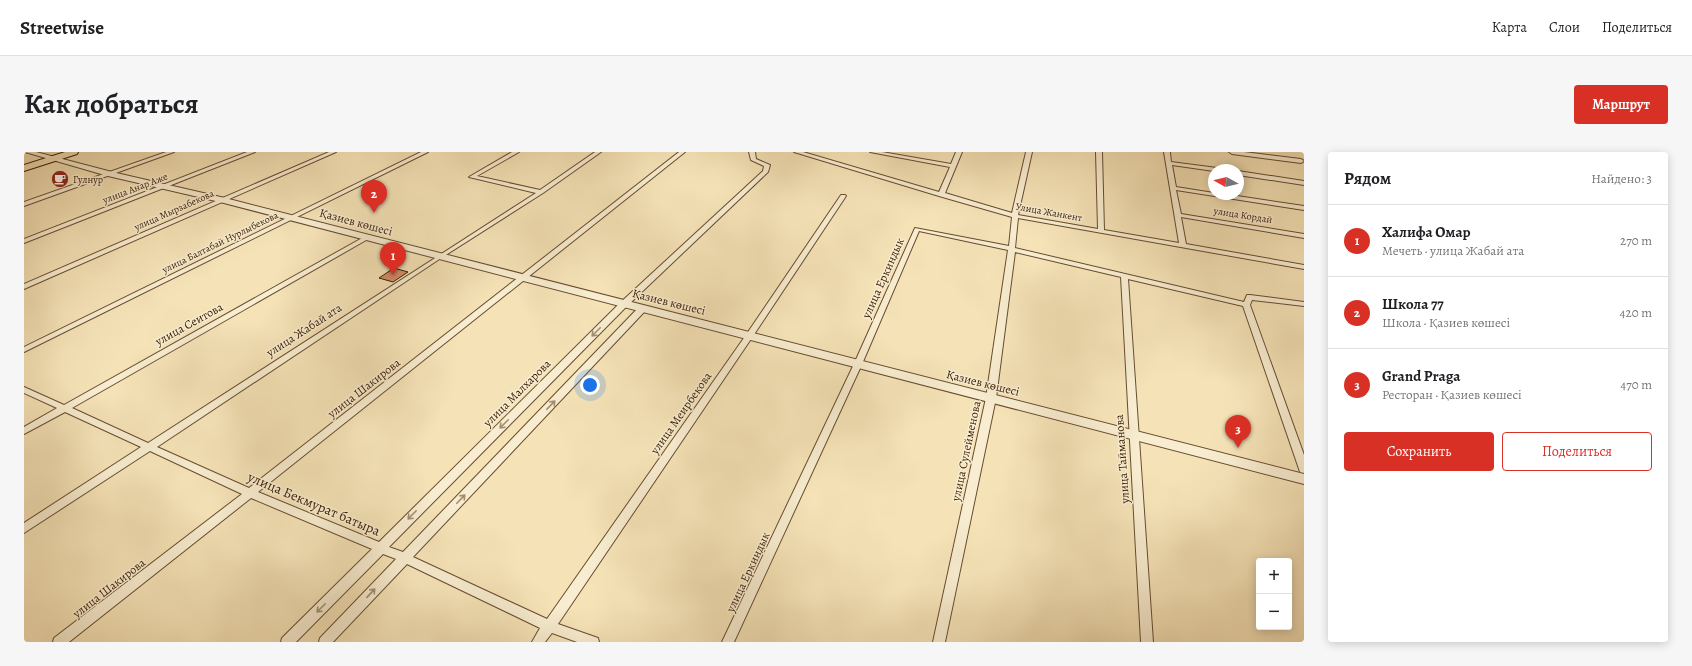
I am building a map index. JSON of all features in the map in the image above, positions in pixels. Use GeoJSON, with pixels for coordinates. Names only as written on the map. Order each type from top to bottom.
{"type":"FeatureCollection","features":[{"type":"Feature","properties":{"kind":"main road"},"geometry":{"type":"LineString","coordinates":[[24,163],[74,152]]}},
{"type":"Feature","properties":{"kind":"main road"},"geometry":{"type":"LineString","coordinates":[[24,168],[51,156]]}},
{"type":"Feature","properties":{"kind":"street","name":"Қазиев көшесі"},"geometry":{"type":"LineString","coordinates":[[28,152],[51,156],[111,174],[222,200],[1304,479]]}},
{"type":"Feature","properties":{"kind":"street"},"geometry":{"type":"LineString","coordinates":[[24,204],[171,152]]}},
{"type":"Feature","properties":{"kind":"street","name":"улица Анар Аже"},"geometry":{"type":"LineString","coordinates":[[24,242],[252,152]]}},
{"type":"Feature","properties":{"kind":"street","name":"улица Мырзабекова"},"geometry":{"type":"LineString","coordinates":[[24,287],[333,152]]}},
{"type":"Feature","properties":{"kind":"street","name":"улица Балтабай Нурлыбекова"},"geometry":{"type":"LineString","coordinates":[[24,350],[425,152]]}},
{"type":"Feature","properties":{"kind":"street"},"geometry":{"type":"LineString","coordinates":[[516,152],[472,177],[541,192]]}},
{"type":"Feature","properties":{"kind":"street","name":"улица Жабай ата"},"geometry":{"type":"LineString","coordinates":[[24,529],[439,257],[541,192],[598,152]]}},
{"type":"Feature","properties":{"kind":"street","name":"улица Шакирова"},"geometry":{"type":"LineString","coordinates":[[59,642],[682,152]]}},
{"type":"Feature","properties":{"kind":"street"},"geometry":{"type":"LineString","coordinates":[[752,152],[754,160],[767,165]]}},
{"type":"Feature","properties":{"kind":"street","name":"Улица Жанкент"},"geometry":{"type":"LineString","coordinates":[[797,152],[1016,216],[1304,267]]}},
{"type":"Feature","properties":{"kind":"street"},"geometry":{"type":"LineString","coordinates":[[873,152],[953,166]]}},
{"type":"Feature","properties":{"kind":"street"},"geometry":{"type":"LineString","coordinates":[[941,195],[959,152]]}},
{"type":"Feature","properties":{"kind":"street","name":"улица Сулейменова"},"geometry":{"type":"LineString","coordinates":[[939,642],[991,398],[1012,249],[1012,227],[1016,216],[1028,152]]}},
{"type":"Feature","properties":{"kind":"street"},"geometry":{"type":"LineString","coordinates":[[1099,152],[1101,231]]}},
{"type":"Feature","properties":{"kind":"street"},"geometry":{"type":"LineString","coordinates":[[1167,152],[1183,245]]}},
{"type":"Feature","properties":{"kind":"street"},"geometry":{"type":"LineString","coordinates":[[1232,152],[1303,163]]}},
{"type":"Feature","properties":{"kind":"street"},"geometry":{"type":"LineString","coordinates":[[1296,152],[1303,163]]}},
{"type":"Feature","properties":{"kind":"street"},"geometry":{"type":"LineString","coordinates":[[761,156],[767,165]]}},
{"type":"Feature","properties":{"kind":"street"},"geometry":{"type":"LineString","coordinates":[[1169,163],[1208,169]]}},
{"type":"Feature","properties":{"kind":"street","name":"улица Малхарова"},"geometry":{"type":"LineString","coordinates":[[286,642],[624,304],[761,176],[766,171],[767,165]]}},
{"type":"Feature","properties":{"kind":"street"},"geometry":{"type":"LineString","coordinates":[[1244,174],[1304,183]]}},
{"type":"Feature","properties":{"kind":"street"},"geometry":{"type":"LineString","coordinates":[[1173,188],[1304,208]]}},
{"type":"Feature","properties":{"kind":"street","name":"улица Меирбекова"},"geometry":{"type":"LineString","coordinates":[[538,642],[749,336],[842,196]]}},
{"type":"Feature","properties":{"kind":"street","name":"улица Кордай"},"geometry":{"type":"LineString","coordinates":[[1178,215],[1304,236]]}},
{"type":"Feature","properties":{"kind":"street","name":"улица Еркиндык"},"geometry":{"type":"LineString","coordinates":[[728,642],[858,364],[917,229],[1012,249],[1246,305]]}},
{"type":"Feature","properties":{"kind":"street","name":"улица Сеитова"},"geometry":{"type":"LineString","coordinates":[[24,431],[366,238]]}},
{"type":"Feature","properties":{"kind":"street","name":"улица Тайманова"},"geometry":{"type":"LineString","coordinates":[[1124,275],[1147,642]]}},
{"type":"Feature","properties":{"kind":"street"},"geometry":{"type":"LineString","coordinates":[[1304,304],[1250,297],[1246,305],[1304,469]]}},
{"type":"Feature","properties":{"kind":"street"},"geometry":{"type":"LineString","coordinates":[[325,642],[643,308]]}},
{"type":"Feature","properties":{"kind":"street","name":"улица Бекмурат батыра"},"geometry":{"type":"LineString","coordinates":[[24,390],[250,493],[405,558],[549,626],[593,642]]}},
{"type":"Feature","properties":{"kind":"building"},"geometry":{"type":"Polygon","coordinates":[[[394,268],[408,272],[393,282],[379,278],[394,268]]]}},
{"type":"Feature","properties":{"kind":"place","name":"Гулнур"},"geometry":{"type":"Point","coordinates":[60,179]}},
{"type":"Feature","properties":{"kind":"place","name":"Школа 77"},"geometry":{"type":"Point","coordinates":[374,213]}},
{"type":"Feature","properties":{"kind":"place","name":"Халифа Омар"},"geometry":{"type":"Point","coordinates":[393,275]}},
{"type":"Feature","properties":{"kind":"place","name":"Grand Praga"},"geometry":{"type":"Point","coordinates":[1238,448]}}]}
